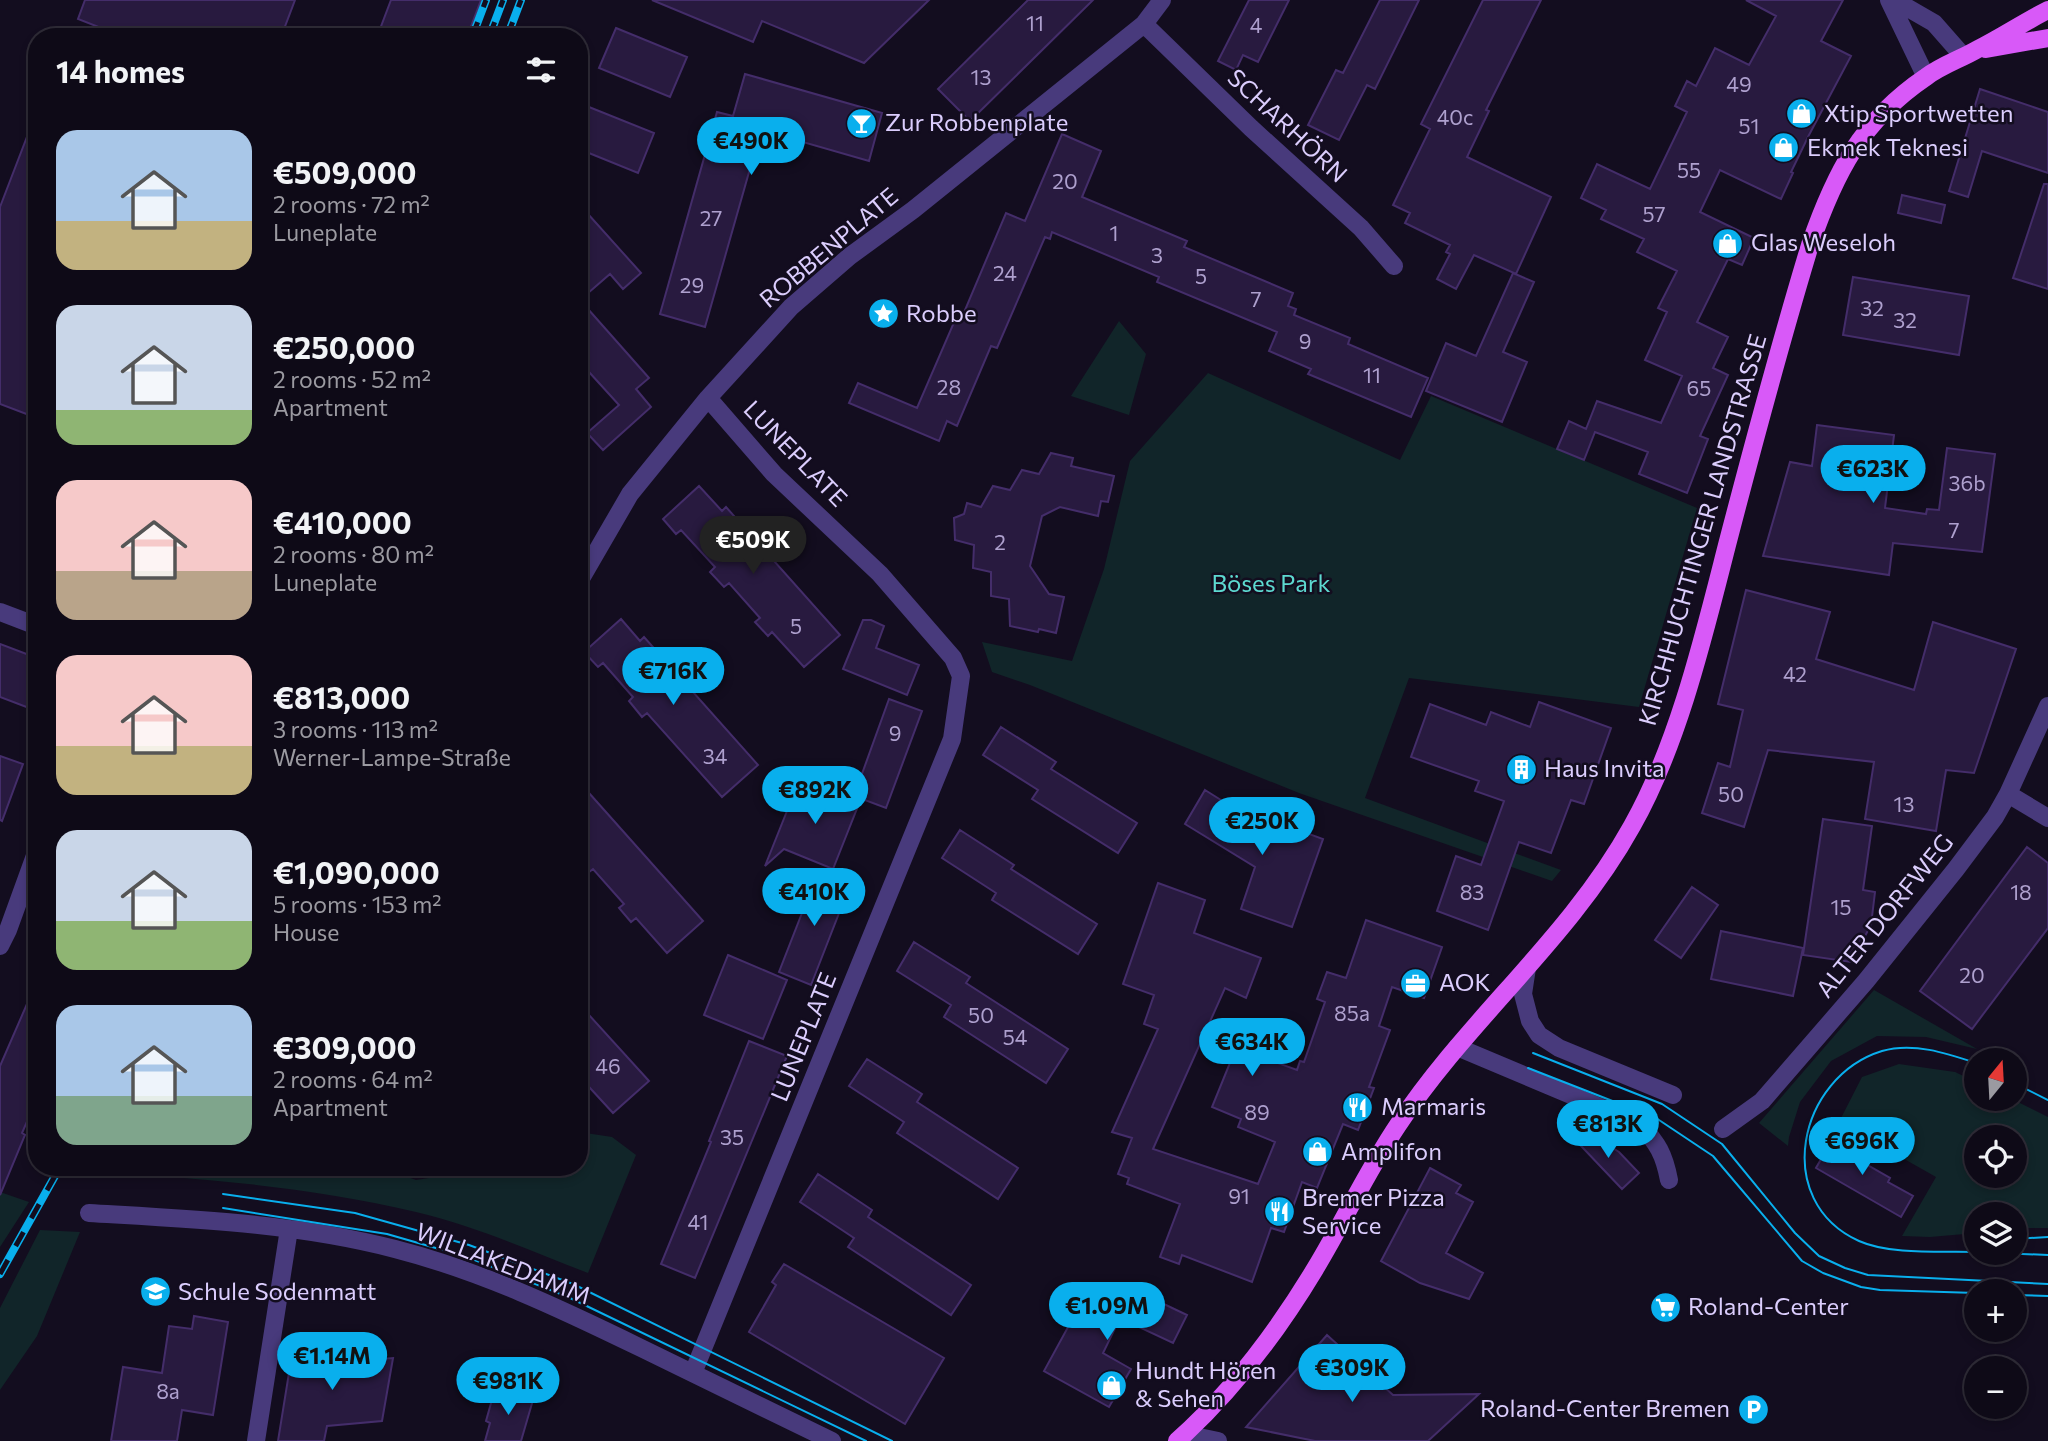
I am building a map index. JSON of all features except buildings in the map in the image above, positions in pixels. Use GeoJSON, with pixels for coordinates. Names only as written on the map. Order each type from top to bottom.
{"type":"FeatureCollection","features":[{"type":"Feature","properties":{"kind":"main road","name":"KIRCHHUCHTINGER LANDSTRASSE"},"geometry":{"type":"LineString","coordinates":[[1181,1437],[1231,1387],[1262,1350],[1315,1269],[1397,1127],[1437,1071],[1527,968],[1592,888],[1635,822],[1658,771],[1689,683],[1810,245],[1830,188],[1850,153],[1871,125],[1895,100],[1926,76],[2048,10]]}},
{"type":"Feature","properties":{"kind":"main road","name":"KIRCHHUCHTINGER LANDSTRASSE"},"geometry":{"type":"LineString","coordinates":[[1970,53],[2048,38]]}},
{"type":"Feature","properties":{"kind":"street","name":"ROBBENPLATE"},"geometry":{"type":"LineString","coordinates":[[588,567],[630,495],[708,398],[791,307],[850,256],[913,210],[1144,24],[1162,0]]}},
{"type":"Feature","properties":{"kind":"street"},"geometry":{"type":"LineString","coordinates":[[1892,0],[1934,23],[1970,53]]}},
{"type":"Feature","properties":{"kind":"street"},"geometry":{"type":"LineString","coordinates":[[1892,0],[1926,76]]}},
{"type":"Feature","properties":{"kind":"street","name":"SCHARHÖRN"},"geometry":{"type":"LineString","coordinates":[[1144,24],[1251,128],[1361,228],[1394,265]]}},
{"type":"Feature","properties":{"kind":"street","name":"LUNEPLATE"},"geometry":{"type":"LineString","coordinates":[[693,1373],[952,739],[961,676],[953,659],[880,574],[774,474],[708,398]]}},
{"type":"Feature","properties":{"kind":"street"},"geometry":{"type":"LineString","coordinates":[[0,612],[28,623]]}},
{"type":"Feature","properties":{"kind":"street","name":"ALTER DORFWEG"},"geometry":{"type":"LineString","coordinates":[[1723,1129],[1762,1101],[1866,981],[1956,869],[1995,817],[2008,794],[2048,706]]}},
{"type":"Feature","properties":{"kind":"street"},"geometry":{"type":"LineString","coordinates":[[2008,794],[2048,818]]}},
{"type":"Feature","properties":{"kind":"street"},"geometry":{"type":"LineString","coordinates":[[0,946],[28,875]]}},
{"type":"Feature","properties":{"kind":"street"},"geometry":{"type":"LineString","coordinates":[[1527,968],[1523,994],[1530,1021],[1539,1035],[1559,1048],[1673,1095]]}},
{"type":"Feature","properties":{"kind":"street"},"geometry":{"type":"LineString","coordinates":[[1457,1047],[1640,1124],[1664,1156],[1669,1180]]}},
{"type":"Feature","properties":{"kind":"street","name":"WILLAKEDAMM"},"geometry":{"type":"LineString","coordinates":[[89,1213],[199,1219],[289,1229],[394,1248],[449,1264],[524,1293],[832,1441]]}},
{"type":"Feature","properties":{"kind":"street"},"geometry":{"type":"LineString","coordinates":[[256,1441],[289,1229]]}},
{"type":"Feature","properties":{"kind":"street"},"geometry":{"type":"LineString","coordinates":[[1181,1437],[1218,1441]]}},
{"type":"Feature","properties":{"kind":"green space"},"geometry":{"type":"Polygon","coordinates":[[[1119,321],[1146,354],[1129,415],[1071,396],[1119,321]]]}},
{"type":"Feature","properties":{"kind":"green space","name":"Böses Park"},"geometry":{"type":"Polygon","coordinates":[[[1208,373],[1400,460],[1431,396],[1697,508],[1639,707],[1409,678],[1365,798],[1561,870],[1552,881],[1299,793],[992,672],[982,642],[1072,661],[1104,569],[1130,461],[1208,373]]]}},
{"type":"Feature","properties":{"kind":"green space"},"geometry":{"type":"Polygon","coordinates":[[[1874,990],[1975,1048],[1926,1037],[1877,1036],[1831,1061],[1800,1102],[1788,1146],[1759,1123],[1874,990]]]}},
{"type":"Feature","properties":{"kind":"green space"},"geometry":{"type":"Polygon","coordinates":[[[1899,1064],[1955,1072],[1964,1076],[1964,1111],[2027,1111],[2027,1106],[2048,1117],[2048,1228],[2027,1228],[2027,1202],[1964,1202],[1964,1234],[1902,1236],[1936,1177],[1839,1122],[1862,1077],[1899,1064]]]}},
{"type":"Feature","properties":{"kind":"green space"},"geometry":{"type":"Polygon","coordinates":[[[588,1133],[612,1137],[636,1155],[588,1273],[460,1224],[416,1212],[288,1189],[158,1176],[405,1176],[416,1180],[588,1176],[588,1133]]]}},
{"type":"Feature","properties":{"kind":"green space"},"geometry":{"type":"Polygon","coordinates":[[[0,1192],[29,1202],[0,1247],[0,1192]]]}},
{"type":"Feature","properties":{"kind":"green space"},"geometry":{"type":"Polygon","coordinates":[[[40,1230],[80,1232],[37,1336],[0,1390],[0,1308],[40,1230]]]}},
{"type":"Feature","properties":{"kind":"tram line"},"geometry":{"type":"LineString","coordinates":[[1964,1059],[1941,1052],[1906,1048],[1882,1051],[1853,1065],[1831,1086],[1815,1112],[1806,1141],[1805,1170],[1814,1198],[1831,1222],[1859,1241],[1900,1250],[1964,1252]]}},
{"type":"Feature","properties":{"kind":"tram line"},"geometry":{"type":"LineString","coordinates":[[1533,1053],[1662,1104],[1722,1144],[1795,1233],[1819,1256],[1845,1268],[1868,1275],[2048,1284]]}},
{"type":"Feature","properties":{"kind":"tram line"},"geometry":{"type":"LineString","coordinates":[[1528,1068],[1656,1118],[1713,1156],[1802,1261],[1823,1273],[1861,1287],[1880,1290],[1964,1293]]}},
{"type":"Feature","properties":{"kind":"tram line"},"geometry":{"type":"LineString","coordinates":[[2027,1090],[2048,1100]]}},
{"type":"Feature","properties":{"kind":"tram line"},"geometry":{"type":"LineString","coordinates":[[223,1194],[355,1213],[469,1245],[573,1284],[892,1441]]}},
{"type":"Feature","properties":{"kind":"tram line"},"geometry":{"type":"LineString","coordinates":[[223,1208],[387,1234],[467,1257],[568,1297],[866,1441]]}},
{"type":"Feature","properties":{"kind":"tram line"},"geometry":{"type":"LineString","coordinates":[[2027,1238],[2048,1237]]}},
{"type":"Feature","properties":{"kind":"tram line"},"geometry":{"type":"LineString","coordinates":[[2027,1254],[2048,1255]]}},
{"type":"Feature","properties":{"kind":"tram line"},"geometry":{"type":"LineString","coordinates":[[2027,1295],[2048,1296]]}},
{"type":"Feature","properties":{"kind":"railway"},"geometry":{"type":"LineString","coordinates":[[475,28],[486,0]]}},
{"type":"Feature","properties":{"kind":"railway"},"geometry":{"type":"LineString","coordinates":[[492,28],[503,0]]}},
{"type":"Feature","properties":{"kind":"railway"},"geometry":{"type":"LineString","coordinates":[[510,28],[521,0]]}},
{"type":"Feature","properties":{"kind":"railway"},"geometry":{"type":"LineString","coordinates":[[0,1274],[55,1176]]}},
{"type":"Feature","properties":{"kind":"place","name":"Xtip Sportwetten"},"geometry":{"type":"Point","coordinates":[1801,114]}},
{"type":"Feature","properties":{"kind":"place","name":"Zur Robbenplate"},"geometry":{"type":"Point","coordinates":[862,123]}},
{"type":"Feature","properties":{"kind":"place","name":"Ekmek Teknesi"},"geometry":{"type":"Point","coordinates":[1784,148]}},
{"type":"Feature","properties":{"kind":"place","name":"Glas Weseloh"},"geometry":{"type":"Point","coordinates":[1728,243]}},
{"type":"Feature","properties":{"kind":"place","name":"Robbe"},"geometry":{"type":"Point","coordinates":[883,314]}},
{"type":"Feature","properties":{"kind":"place","name":"Haus Invita"},"geometry":{"type":"Point","coordinates":[1521,769]}},
{"type":"Feature","properties":{"kind":"place","name":"AOK"},"geometry":{"type":"Point","coordinates":[1416,983]}},
{"type":"Feature","properties":{"kind":"place","name":"Marmaris"},"geometry":{"type":"Point","coordinates":[1358,1107]}},
{"type":"Feature","properties":{"kind":"place","name":"Amplifon"},"geometry":{"type":"Point","coordinates":[1318,1152]}},
{"type":"Feature","properties":{"kind":"place","name":"Bremer Pizza Service"},"geometry":{"type":"Point","coordinates":[1279,1212]}},
{"type":"Feature","properties":{"kind":"place","name":"Schule Sodenmatt"},"geometry":{"type":"Point","coordinates":[155,1292]}},
{"type":"Feature","properties":{"kind":"place","name":"Roland-Center"},"geometry":{"type":"Point","coordinates":[1665,1307]}},
{"type":"Feature","properties":{"kind":"place","name":"Hundt Hören & Sehen"},"geometry":{"type":"Point","coordinates":[1112,1385]}},
{"type":"Feature","properties":{"kind":"place","name":"Roland-Center Bremen"},"geometry":{"type":"Point","coordinates":[1753,1409]}}]}
